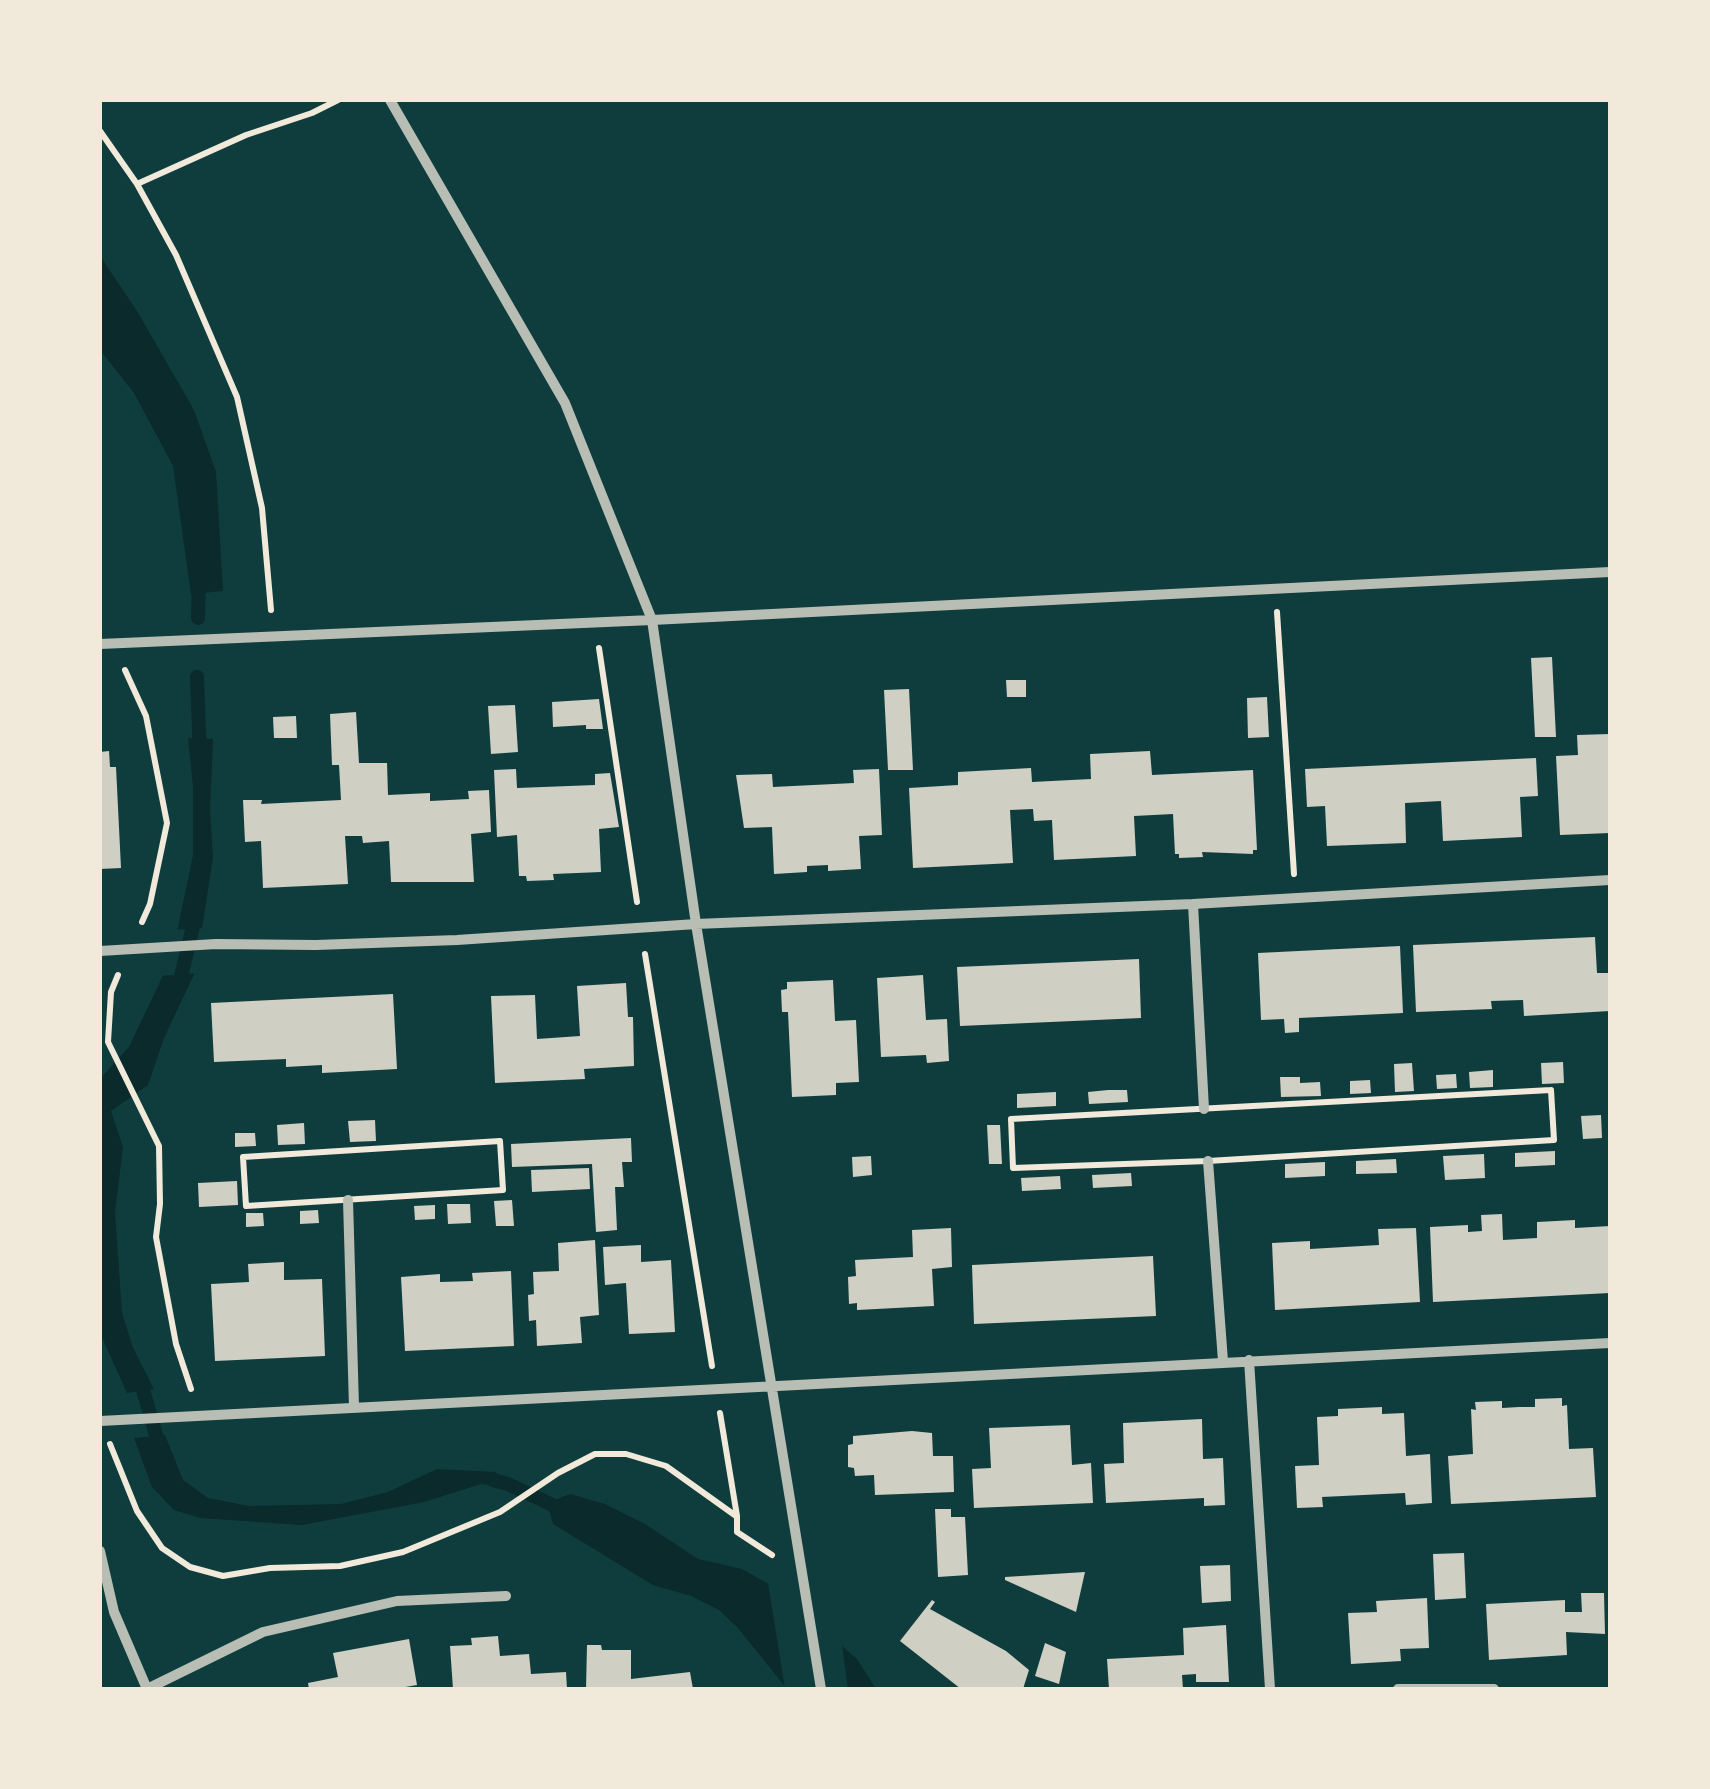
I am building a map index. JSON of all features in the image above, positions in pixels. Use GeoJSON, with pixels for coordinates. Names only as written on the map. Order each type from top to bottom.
{"type":"FeatureCollection","features":[{"type":"Feature","properties":{"kind":"street"},"geometry":{"type":"LineString","coordinates":[[390,100],[565,403],[652,620],[696,924],[821,1689]]}},
{"type":"Feature","properties":{"kind":"street"},"geometry":{"type":"LineString","coordinates":[[100,644],[1610,572]]}},
{"type":"Feature","properties":{"kind":"street"},"geometry":{"type":"LineString","coordinates":[[100,951],[150,946],[440,940],[1610,880]]}},
{"type":"Feature","properties":{"kind":"street"},"geometry":{"type":"LineString","coordinates":[[1193,904],[1204,1109]]}},
{"type":"Feature","properties":{"kind":"street"},"geometry":{"type":"LineString","coordinates":[[1208,1160],[1223,1362]]}},
{"type":"Feature","properties":{"kind":"street"},"geometry":{"type":"LineString","coordinates":[[348,1200],[354,1407]]}},
{"type":"Feature","properties":{"kind":"street"},"geometry":{"type":"LineString","coordinates":[[101,1421],[1610,1343]]}},
{"type":"Feature","properties":{"kind":"street"},"geometry":{"type":"LineString","coordinates":[[1249,1360],[1270,1689]]}},
{"type":"Feature","properties":{"kind":"street"},"geometry":{"type":"LineString","coordinates":[[100,1551],[114,1612],[147,1689],[263,1632],[397,1600],[506,1596]]}},
{"type":"Feature","properties":{"kind":"street"},"geometry":{"type":"LineString","coordinates":[[1398,1689],[1494,1689]]}},
{"type":"Feature","properties":{"kind":"path"},"geometry":{"type":"LineString","coordinates":[[137,184],[246,135],[338,100]]}},
{"type":"Feature","properties":{"kind":"path"},"geometry":{"type":"LineString","coordinates":[[100,131],[137,184],[176,255],[238,396],[262,508],[273,636]]}},
{"type":"Feature","properties":{"kind":"path"},"geometry":{"type":"LineString","coordinates":[[1276,590],[1296,898]]}},
{"type":"Feature","properties":{"kind":"path"},"geometry":{"type":"LineString","coordinates":[[595,622],[640,927],[738,1516],[737,1532],[771,1552],[774,1566]]}},
{"type":"Feature","properties":{"kind":"path"},"geometry":{"type":"LineString","coordinates":[[113,643],[146,716],[167,823],[150,904],[111,992],[108,1042],[158,1146],[160,1204],[156,1237],[194,1414]]}},
{"type":"Feature","properties":{"kind":"path"},"geometry":{"type":"LineString","coordinates":[[1208,1160],[1554,1140],[1551,1090]]}},
{"type":"Feature","properties":{"kind":"path"},"geometry":{"type":"LineString","coordinates":[[500,1142],[503,1190],[348,1200],[246,1206],[242,1158],[500,1142]]}},
{"type":"Feature","properties":{"kind":"path"},"geometry":{"type":"LineString","coordinates":[[101,1421],[137,1511],[162,1548],[190,1567],[223,1576],[270,1568],[340,1566],[403,1552],[500,1512],[558,1473],[596,1454],[626,1454],[666,1466],[738,1516]]}},
{"type":"Feature","properties":{"kind":"water"},"geometry":{"type":"Polygon","coordinates":[[[100,256],[194,410],[216,472],[223,591],[191,594],[173,466],[134,393],[100,350],[100,256]]]}},
{"type":"Feature","properties":{"kind":"water"},"geometry":{"type":"Polygon","coordinates":[[[188,738],[213,739],[213,857],[201,935],[176,937],[193,855],[188,738]]]}},
{"type":"Feature","properties":{"kind":"water"},"geometry":{"type":"Polygon","coordinates":[[[167,967],[197,968],[164,1038],[148,1085],[111,1111],[123,1147],[115,1212],[122,1313],[133,1348],[154,1389],[127,1393],[100,1333],[100,1079],[129,1047],[167,967]]]}},
{"type":"Feature","properties":{"kind":"water"},"geometry":{"type":"Polygon","coordinates":[[[165,1435],[183,1480],[208,1498],[249,1506],[341,1504],[388,1492],[437,1469],[495,1472],[508,1481],[506,1487],[481,1484],[424,1502],[302,1525],[200,1518],[174,1510],[152,1487],[134,1438],[165,1435]]]}},
{"type":"Feature","properties":{"kind":"water"},"geometry":{"type":"Polygon","coordinates":[[[570,1494],[605,1504],[645,1524],[698,1559],[742,1569],[772,1586],[857,1659],[876,1689],[787,1689],[719,1610],[691,1596],[653,1585],[553,1524],[547,1503],[570,1494]]]}},
{"type":"Feature","properties":{"kind":"pier"},"geometry":{"type":"Polygon","coordinates":[[[207,928],[202,939],[171,939],[172,930],[207,928]]]}},
{"type":"Feature","properties":{"kind":"pier"},"geometry":{"type":"Polygon","coordinates":[[[167,962],[198,963],[202,968],[200,973],[158,976],[167,962]]]}},
{"type":"Feature","properties":{"kind":"pier"},"geometry":{"type":"Polygon","coordinates":[[[767,1577],[841,1638],[848,1689],[785,1689],[767,1577]]]}},
{"type":"Feature","properties":{"kind":"building"},"geometry":{"type":"Polygon","coordinates":[[[1552,657],[1556,737],[1535,737],[1531,658],[1552,657]]]}},
{"type":"Feature","properties":{"kind":"building"},"geometry":{"type":"Polygon","coordinates":[[[1006,680],[1026,680],[1026,697],[1007,697],[1006,680]]]}},
{"type":"Feature","properties":{"kind":"building"},"geometry":{"type":"Polygon","coordinates":[[[909,689],[913,770],[888,770],[884,690],[909,689]]]}},
{"type":"Feature","properties":{"kind":"building"},"geometry":{"type":"Polygon","coordinates":[[[1267,697],[1269,737],[1248,738],[1247,698],[1267,697]]]}},
{"type":"Feature","properties":{"kind":"building"},"geometry":{"type":"Polygon","coordinates":[[[599,699],[603,729],[586,729],[586,725],[553,727],[552,702],[599,699]]]}},
{"type":"Feature","properties":{"kind":"building"},"geometry":{"type":"Polygon","coordinates":[[[515,705],[518,752],[491,754],[488,706],[515,705]]]}},
{"type":"Feature","properties":{"kind":"building"},"geometry":{"type":"Polygon","coordinates":[[[356,712],[359,763],[387,763],[388,795],[430,793],[430,801],[469,799],[468,791],[489,790],[491,832],[471,834],[474,882],[391,882],[389,841],[363,843],[362,836],[345,836],[348,884],[263,888],[261,841],[245,842],[243,800],[262,800],[261,804],[341,800],[339,765],[332,765],[330,714],[356,712]]]}},
{"type":"Feature","properties":{"kind":"building"},"geometry":{"type":"Polygon","coordinates":[[[296,716],[297,738],[274,738],[273,717],[296,716]]]}},
{"type":"Feature","properties":{"kind":"building"},"geometry":{"type":"Polygon","coordinates":[[[1610,734],[1610,833],[1560,835],[1556,756],[1578,755],[1577,735],[1610,734]]]}},
{"type":"Feature","properties":{"kind":"building"},"geometry":{"type":"Polygon","coordinates":[[[109,751],[110,767],[116,767],[121,868],[100,869],[100,752],[109,751]]]}},
{"type":"Feature","properties":{"kind":"building"},"geometry":{"type":"Polygon","coordinates":[[[1150,751],[1152,775],[1253,770],[1257,850],[1253,854],[1202,852],[1203,857],[1179,858],[1175,854],[1173,814],[1134,816],[1136,856],[1054,860],[1052,820],[1034,821],[1033,809],[1010,810],[1013,863],[913,868],[909,788],[958,785],[958,772],[1031,768],[1032,782],[1091,779],[1090,754],[1150,751]]]}},
{"type":"Feature","properties":{"kind":"building"},"geometry":{"type":"Polygon","coordinates":[[[1536,758],[1538,796],[1520,797],[1522,837],[1443,841],[1441,801],[1405,803],[1406,843],[1327,846],[1325,806],[1307,807],[1305,769],[1536,758]]]}},
{"type":"Feature","properties":{"kind":"building"},"geometry":{"type":"Polygon","coordinates":[[[516,769],[517,788],[595,785],[595,774],[610,773],[619,827],[599,829],[601,872],[553,874],[554,880],[527,881],[526,876],[519,876],[517,835],[497,837],[494,770],[516,769]]]}},
{"type":"Feature","properties":{"kind":"building"},"geometry":{"type":"Polygon","coordinates":[[[879,769],[882,835],[859,836],[861,869],[828,871],[828,865],[807,866],[807,872],[774,874],[772,827],[744,828],[736,775],[772,774],[773,787],[854,783],[853,770],[879,769]]]}},
{"type":"Feature","properties":{"kind":"building"},"geometry":{"type":"Polygon","coordinates":[[[1595,937],[1597,973],[1610,973],[1610,1011],[1524,1016],[1523,1000],[1491,1001],[1492,1009],[1416,1012],[1413,945],[1595,937]]]}},
{"type":"Feature","properties":{"kind":"building"},"geometry":{"type":"Polygon","coordinates":[[[1400,946],[1403,1013],[1299,1018],[1299,1032],[1285,1033],[1284,1019],[1261,1020],[1258,953],[1400,946]]]}},
{"type":"Feature","properties":{"kind":"building"},"geometry":{"type":"Polygon","coordinates":[[[1139,959],[1141,1018],[960,1026],[957,967],[1139,959]]]}},
{"type":"Feature","properties":{"kind":"building"},"geometry":{"type":"Polygon","coordinates":[[[923,975],[926,1020],[947,1019],[949,1061],[927,1063],[926,1055],[881,1057],[877,978],[923,975]]]}},
{"type":"Feature","properties":{"kind":"building"},"geometry":{"type":"Polygon","coordinates":[[[833,980],[835,1021],[856,1020],[859,1082],[836,1083],[836,1095],[792,1097],[788,1012],[782,1012],[781,990],[787,989],[787,982],[833,980]]]}},
{"type":"Feature","properties":{"kind":"building"},"geometry":{"type":"Polygon","coordinates":[[[626,983],[628,1017],[633,1017],[634,1066],[584,1069],[585,1079],[495,1083],[491,996],[535,995],[537,1039],[580,1036],[577,986],[626,983]]]}},
{"type":"Feature","properties":{"kind":"building"},"geometry":{"type":"Polygon","coordinates":[[[393,994],[397,1069],[322,1073],[322,1065],[286,1067],[286,1059],[214,1062],[211,1003],[393,994]]]}},
{"type":"Feature","properties":{"kind":"building"},"geometry":{"type":"Polygon","coordinates":[[[1563,1062],[1564,1083],[1542,1084],[1541,1063],[1563,1062]]]}},
{"type":"Feature","properties":{"kind":"building"},"geometry":{"type":"Polygon","coordinates":[[[1412,1063],[1414,1091],[1395,1092],[1394,1064],[1412,1063]]]}},
{"type":"Feature","properties":{"kind":"building"},"geometry":{"type":"Polygon","coordinates":[[[1493,1070],[1493,1087],[1470,1088],[1469,1072],[1493,1070]]]}},
{"type":"Feature","properties":{"kind":"building"},"geometry":{"type":"Polygon","coordinates":[[[1456,1074],[1457,1088],[1437,1089],[1436,1075],[1456,1074]]]}},
{"type":"Feature","properties":{"kind":"building"},"geometry":{"type":"Polygon","coordinates":[[[1280,1077],[1300,1077],[1300,1083],[1320,1082],[1321,1096],[1281,1097],[1280,1077]]]}},
{"type":"Feature","properties":{"kind":"building"},"geometry":{"type":"Polygon","coordinates":[[[1370,1080],[1371,1093],[1350,1094],[1350,1081],[1370,1080]]]}},
{"type":"Feature","properties":{"kind":"building"},"geometry":{"type":"Polygon","coordinates":[[[1127,1090],[1128,1102],[1089,1104],[1088,1092],[1127,1090]]]}},
{"type":"Feature","properties":{"kind":"building"},"geometry":{"type":"Polygon","coordinates":[[[1056,1092],[1056,1106],[1017,1108],[1017,1094],[1056,1092]]]}},
{"type":"Feature","properties":{"kind":"building"},"geometry":{"type":"Polygon","coordinates":[[[1601,1115],[1602,1138],[1583,1139],[1581,1116],[1601,1115]]]}},
{"type":"Feature","properties":{"kind":"building"},"geometry":{"type":"Polygon","coordinates":[[[375,1120],[376,1141],[350,1142],[348,1121],[375,1120]]]}},
{"type":"Feature","properties":{"kind":"building"},"geometry":{"type":"Polygon","coordinates":[[[304,1123],[305,1144],[278,1145],[277,1125],[304,1123]]]}},
{"type":"Feature","properties":{"kind":"building"},"geometry":{"type":"Polygon","coordinates":[[[987,1125],[1000,1125],[1002,1164],[989,1164],[987,1125]]]}},
{"type":"Feature","properties":{"kind":"building"},"geometry":{"type":"Polygon","coordinates":[[[235,1133],[255,1133],[256,1146],[235,1147],[235,1133]]]}},
{"type":"Feature","properties":{"kind":"building"},"geometry":{"type":"Polygon","coordinates":[[[631,1138],[632,1162],[622,1162],[624,1187],[615,1187],[617,1230],[596,1232],[592,1164],[512,1167],[511,1144],[631,1138]]]}},
{"type":"Feature","properties":{"kind":"building"},"geometry":{"type":"Polygon","coordinates":[[[1555,1151],[1555,1165],[1515,1167],[1515,1153],[1555,1151]]]}},
{"type":"Feature","properties":{"kind":"building"},"geometry":{"type":"Polygon","coordinates":[[[1484,1154],[1485,1178],[1445,1180],[1443,1156],[1484,1154]]]}},
{"type":"Feature","properties":{"kind":"building"},"geometry":{"type":"Polygon","coordinates":[[[871,1156],[872,1175],[853,1177],[852,1157],[871,1156]]]}},
{"type":"Feature","properties":{"kind":"building"},"geometry":{"type":"Polygon","coordinates":[[[1396,1159],[1397,1173],[1356,1174],[1356,1161],[1396,1159]]]}},
{"type":"Feature","properties":{"kind":"building"},"geometry":{"type":"Polygon","coordinates":[[[1325,1162],[1325,1176],[1285,1178],[1285,1164],[1325,1162]]]}},
{"type":"Feature","properties":{"kind":"building"},"geometry":{"type":"Polygon","coordinates":[[[589,1168],[590,1189],[532,1192],[531,1170],[589,1168]]]}},
{"type":"Feature","properties":{"kind":"building"},"geometry":{"type":"Polygon","coordinates":[[[1131,1173],[1132,1186],[1093,1188],[1092,1175],[1131,1173]]]}},
{"type":"Feature","properties":{"kind":"building"},"geometry":{"type":"Polygon","coordinates":[[[1060,1176],[1061,1189],[1022,1191],[1021,1178],[1060,1176]]]}},
{"type":"Feature","properties":{"kind":"building"},"geometry":{"type":"Polygon","coordinates":[[[237,1181],[238,1205],[199,1207],[198,1183],[237,1181]]]}},
{"type":"Feature","properties":{"kind":"building"},"geometry":{"type":"Polygon","coordinates":[[[512,1200],[514,1226],[496,1226],[494,1201],[512,1200]]]}},
{"type":"Feature","properties":{"kind":"building"},"geometry":{"type":"Polygon","coordinates":[[[447,1204],[470,1204],[471,1223],[448,1224],[447,1204]]]}},
{"type":"Feature","properties":{"kind":"building"},"geometry":{"type":"Polygon","coordinates":[[[435,1205],[435,1219],[415,1220],[414,1206],[435,1205]]]}},
{"type":"Feature","properties":{"kind":"building"},"geometry":{"type":"Polygon","coordinates":[[[318,1210],[319,1223],[300,1224],[300,1211],[318,1210]]]}},
{"type":"Feature","properties":{"kind":"building"},"geometry":{"type":"Polygon","coordinates":[[[246,1213],[263,1213],[264,1226],[246,1227],[246,1213]]]}},
{"type":"Feature","properties":{"kind":"building"},"geometry":{"type":"Polygon","coordinates":[[[1502,1214],[1503,1240],[1537,1238],[1537,1222],[1575,1220],[1575,1228],[1610,1226],[1610,1293],[1433,1302],[1430,1227],[1468,1225],[1468,1232],[1482,1231],[1481,1215],[1502,1214]]]}},
{"type":"Feature","properties":{"kind":"building"},"geometry":{"type":"Polygon","coordinates":[[[951,1228],[952,1267],[932,1269],[934,1306],[857,1310],[857,1303],[849,1304],[848,1277],[856,1276],[855,1260],[913,1257],[912,1230],[951,1228]]]}},
{"type":"Feature","properties":{"kind":"building"},"geometry":{"type":"Polygon","coordinates":[[[1416,1228],[1420,1302],[1275,1310],[1272,1243],[1310,1241],[1310,1249],[1379,1245],[1378,1229],[1416,1228]]]}},
{"type":"Feature","properties":{"kind":"building"},"geometry":{"type":"Polygon","coordinates":[[[595,1240],[599,1315],[580,1317],[582,1343],[537,1346],[536,1320],[529,1321],[528,1295],[534,1294],[533,1272],[559,1271],[558,1243],[595,1240]]]}},
{"type":"Feature","properties":{"kind":"building"},"geometry":{"type":"Polygon","coordinates":[[[641,1245],[641,1262],[671,1260],[675,1332],[629,1334],[626,1283],[605,1285],[603,1247],[641,1245]]]}},
{"type":"Feature","properties":{"kind":"building"},"geometry":{"type":"Polygon","coordinates":[[[1153,1256],[1156,1316],[974,1324],[972,1265],[1153,1256]]]}},
{"type":"Feature","properties":{"kind":"building"},"geometry":{"type":"Polygon","coordinates":[[[284,1262],[284,1280],[322,1279],[325,1356],[215,1361],[211,1284],[249,1282],[248,1264],[284,1262]]]}},
{"type":"Feature","properties":{"kind":"building"},"geometry":{"type":"Polygon","coordinates":[[[511,1271],[514,1346],[405,1351],[401,1277],[440,1274],[440,1282],[473,1281],[472,1273],[511,1271]]]}},
{"type":"Feature","properties":{"kind":"building"},"geometry":{"type":"Polygon","coordinates":[[[1562,1398],[1562,1406],[1567,1405],[1569,1449],[1593,1448],[1596,1497],[1451,1504],[1448,1456],[1473,1454],[1471,1409],[1476,1410],[1475,1402],[1502,1401],[1502,1408],[1535,1407],[1535,1399],[1562,1398]]]}},
{"type":"Feature","properties":{"kind":"building"},"geometry":{"type":"Polygon","coordinates":[[[1382,1407],[1382,1414],[1404,1413],[1406,1456],[1430,1454],[1432,1503],[1406,1505],[1405,1493],[1322,1497],[1323,1507],[1297,1508],[1295,1466],[1319,1465],[1317,1417],[1338,1416],[1338,1409],[1382,1407]]]}},
{"type":"Feature","properties":{"kind":"building"},"geometry":{"type":"Polygon","coordinates":[[[1202,1419],[1203,1459],[1223,1458],[1225,1505],[1204,1506],[1204,1498],[1106,1503],[1104,1464],[1124,1463],[1123,1423],[1202,1419]]]}},
{"type":"Feature","properties":{"kind":"building"},"geometry":{"type":"Polygon","coordinates":[[[1070,1425],[1072,1465],[1091,1463],[1093,1503],[974,1508],[972,1469],[991,1468],[989,1428],[1070,1425]]]}},
{"type":"Feature","properties":{"kind":"building"},"geometry":{"type":"Polygon","coordinates":[[[932,1433],[933,1456],[953,1456],[954,1492],[875,1495],[874,1475],[855,1476],[854,1468],[848,1467],[848,1445],[853,1444],[853,1436],[932,1433]]]}},
{"type":"Feature","properties":{"kind":"building"},"geometry":{"type":"Polygon","coordinates":[[[935,1509],[951,1509],[951,1517],[965,1517],[968,1575],[938,1577],[935,1509]]]}},
{"type":"Feature","properties":{"kind":"building"},"geometry":{"type":"Polygon","coordinates":[[[1464,1553],[1466,1598],[1435,1600],[1433,1554],[1464,1553]]]}},
{"type":"Feature","properties":{"kind":"building"},"geometry":{"type":"Polygon","coordinates":[[[1230,1565],[1231,1601],[1202,1603],[1200,1566],[1230,1565]]]}},
{"type":"Feature","properties":{"kind":"building"},"geometry":{"type":"Polygon","coordinates":[[[1085,1572],[1076,1612],[1005,1580],[1005,1577],[1085,1572]]]}},
{"type":"Feature","properties":{"kind":"building"},"geometry":{"type":"Polygon","coordinates":[[[1581,1593],[1604,1593],[1605,1634],[1566,1632],[1567,1655],[1489,1660],[1486,1604],[1565,1600],[1565,1612],[1582,1612],[1581,1593]]]}},
{"type":"Feature","properties":{"kind":"building"},"geometry":{"type":"Polygon","coordinates":[[[1427,1598],[1429,1648],[1400,1649],[1401,1661],[1351,1664],[1348,1613],[1377,1612],[1376,1601],[1427,1598]]]}},
{"type":"Feature","properties":{"kind":"building"},"geometry":{"type":"Polygon","coordinates":[[[932,1600],[935,1602],[930,1609],[1006,1651],[1029,1670],[1023,1689],[961,1689],[900,1641],[932,1600]]]}},
{"type":"Feature","properties":{"kind":"building"},"geometry":{"type":"Polygon","coordinates":[[[1226,1625],[1229,1682],[1196,1682],[1196,1674],[1182,1675],[1183,1689],[1109,1689],[1107,1659],[1184,1655],[1183,1628],[1226,1625]]]}},
{"type":"Feature","properties":{"kind":"building"},"geometry":{"type":"Polygon","coordinates":[[[498,1636],[500,1656],[529,1654],[531,1674],[566,1672],[567,1689],[453,1689],[450,1646],[472,1645],[471,1638],[498,1636]]]}},
{"type":"Feature","properties":{"kind":"building"},"geometry":{"type":"Polygon","coordinates":[[[409,1639],[417,1685],[394,1689],[309,1689],[308,1683],[338,1677],[333,1653],[409,1639]]]}},
{"type":"Feature","properties":{"kind":"building"},"geometry":{"type":"Polygon","coordinates":[[[1045,1643],[1066,1652],[1059,1684],[1035,1676],[1045,1643]]]}},
{"type":"Feature","properties":{"kind":"building"},"geometry":{"type":"Polygon","coordinates":[[[587,1645],[601,1645],[602,1650],[631,1650],[631,1679],[690,1672],[693,1689],[586,1689],[587,1645]]]}},
{"type":"Feature","properties":{"kind":"waterway"},"geometry":{"type":"LineString","coordinates":[[198,618],[199,579]]}},
{"type":"Feature","properties":{"kind":"waterway"},"geometry":{"type":"LineString","coordinates":[[197,677],[200,757]]}},
{"type":"Feature","properties":{"kind":"waterway"},"geometry":{"type":"LineString","coordinates":[[179,985],[195,918]]}},
{"type":"Feature","properties":{"kind":"waterway"},"geometry":{"type":"LineString","coordinates":[[139,1376],[161,1452]]}},
{"type":"Feature","properties":{"kind":"waterway"},"geometry":{"type":"LineString","coordinates":[[493,1480],[561,1509]]}}]}
